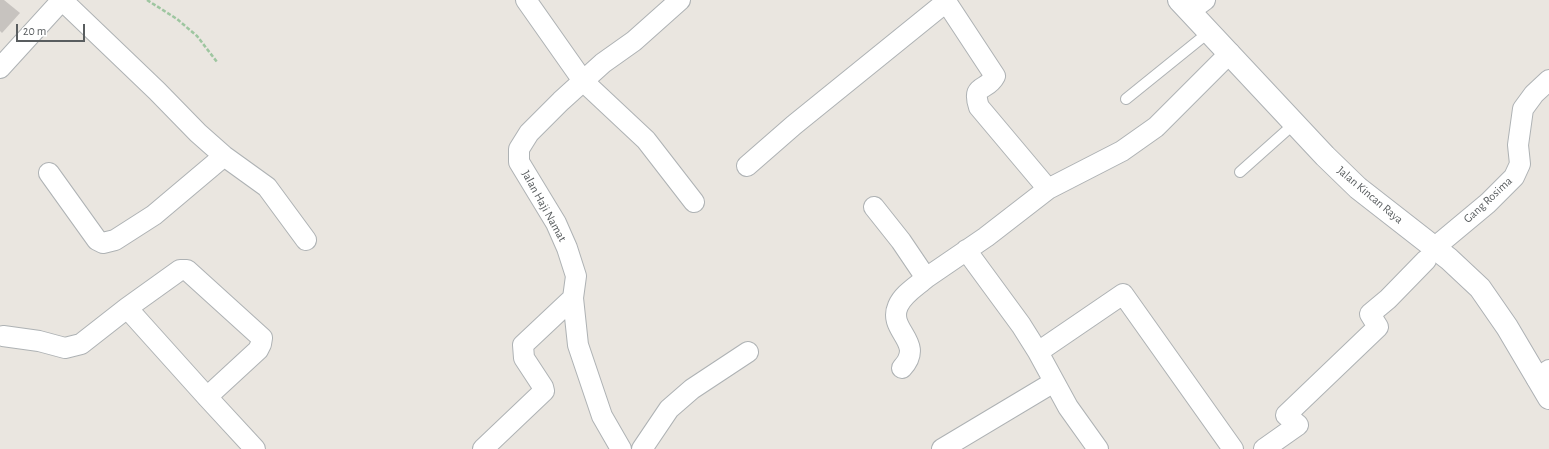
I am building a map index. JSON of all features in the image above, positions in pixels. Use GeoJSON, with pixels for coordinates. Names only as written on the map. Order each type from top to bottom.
{"type":"FeatureCollection","features":[{"type":"Feature","properties":{"kind":"main road","name":"Jalan Kincan Raya"},"geometry":{"type":"LineString","coordinates":[[1192,4],[1209,32],[1325,156],[1430,254],[1464,271],[1480,288],[1543,375],[1549,398]]}},
{"type":"Feature","properties":{"kind":"street"},"geometry":{"type":"LineString","coordinates":[[0,68],[62,0],[157,91],[198,134],[224,156],[266,187],[306,240]]}},
{"type":"Feature","properties":{"kind":"street"},"geometry":{"type":"LineString","coordinates":[[526,0],[583,81],[646,140],[694,202]]}},
{"type":"Feature","properties":{"kind":"street","name":"Jalan Haji Namat"},"geometry":{"type":"LineString","coordinates":[[621,449],[602,416],[578,345],[573,298],[576,276],[567,248],[556,223],[519,162],[519,149],[529,133],[560,101],[603,63],[634,41],[680,0]]}},
{"type":"Feature","properties":{"kind":"street"},"geometry":{"type":"LineString","coordinates":[[747,166],[794,125],[946,1],[995,76],[993,80],[978,91],[976,97],[979,107],[1048,189]]}},
{"type":"Feature","properties":{"kind":"street"},"geometry":{"type":"LineString","coordinates":[[902,368],[909,360],[911,354],[908,343],[898,325],[896,316],[898,307],[904,297],[926,278],[986,237],[1048,189],[1122,151],[1156,127],[1230,53]]}},
{"type":"Feature","properties":{"kind":"street","name":"Gang Rosima"},"geometry":{"type":"LineString","coordinates":[[1264,449],[1298,425],[1286,415],[1378,327],[1370,314],[1388,299],[1430,254],[1514,177],[1520,164],[1518,145],[1523,109],[1534,94],[1549,80]]}},
{"type":"Feature","properties":{"kind":"street"},"geometry":{"type":"LineString","coordinates":[[49,173],[97,240],[103,243],[115,240],[154,215],[224,156]]}},
{"type":"Feature","properties":{"kind":"street"},"geometry":{"type":"LineString","coordinates":[[874,207],[901,240],[926,278]]}},
{"type":"Feature","properties":{"kind":"street"},"geometry":{"type":"LineString","coordinates":[[966,250],[1021,325],[1038,352],[1068,407],[1098,449]]}},
{"type":"Feature","properties":{"kind":"street"},"geometry":{"type":"LineString","coordinates":[[1,335],[39,341],[65,348],[82,344],[127,308],[180,270],[187,270],[262,338],[258,350],[207,397]]}},
{"type":"Feature","properties":{"kind":"street"},"geometry":{"type":"LineString","coordinates":[[1038,352],[1123,294],[1233,449]]}},
{"type":"Feature","properties":{"kind":"street"},"geometry":{"type":"LineString","coordinates":[[483,449],[544,391],[543,387],[524,358],[523,345],[573,298]]}},
{"type":"Feature","properties":{"kind":"street"},"geometry":{"type":"LineString","coordinates":[[127,308],[255,449]]}},
{"type":"Feature","properties":{"kind":"street"},"geometry":{"type":"LineString","coordinates":[[642,449],[670,409],[692,389],[748,352]]}},
{"type":"Feature","properties":{"kind":"street"},"geometry":{"type":"LineString","coordinates":[[942,449],[1054,382]]}},
{"type":"Feature","properties":{"kind":"lane"},"geometry":{"type":"LineString","coordinates":[[1126,99],[1209,32]]}},
{"type":"Feature","properties":{"kind":"lane"},"geometry":{"type":"LineString","coordinates":[[1240,172],[1295,123]]}},
{"type":"Feature","properties":{"kind":"path"},"geometry":{"type":"LineString","coordinates":[[147,0],[177,19],[197,36],[217,62]]}},
{"type":"Feature","properties":{"kind":"building"},"geometry":{"type":"Polygon","coordinates":[[[0,0],[4,0],[20,13],[2,33],[0,31],[0,0]]]}}]}
